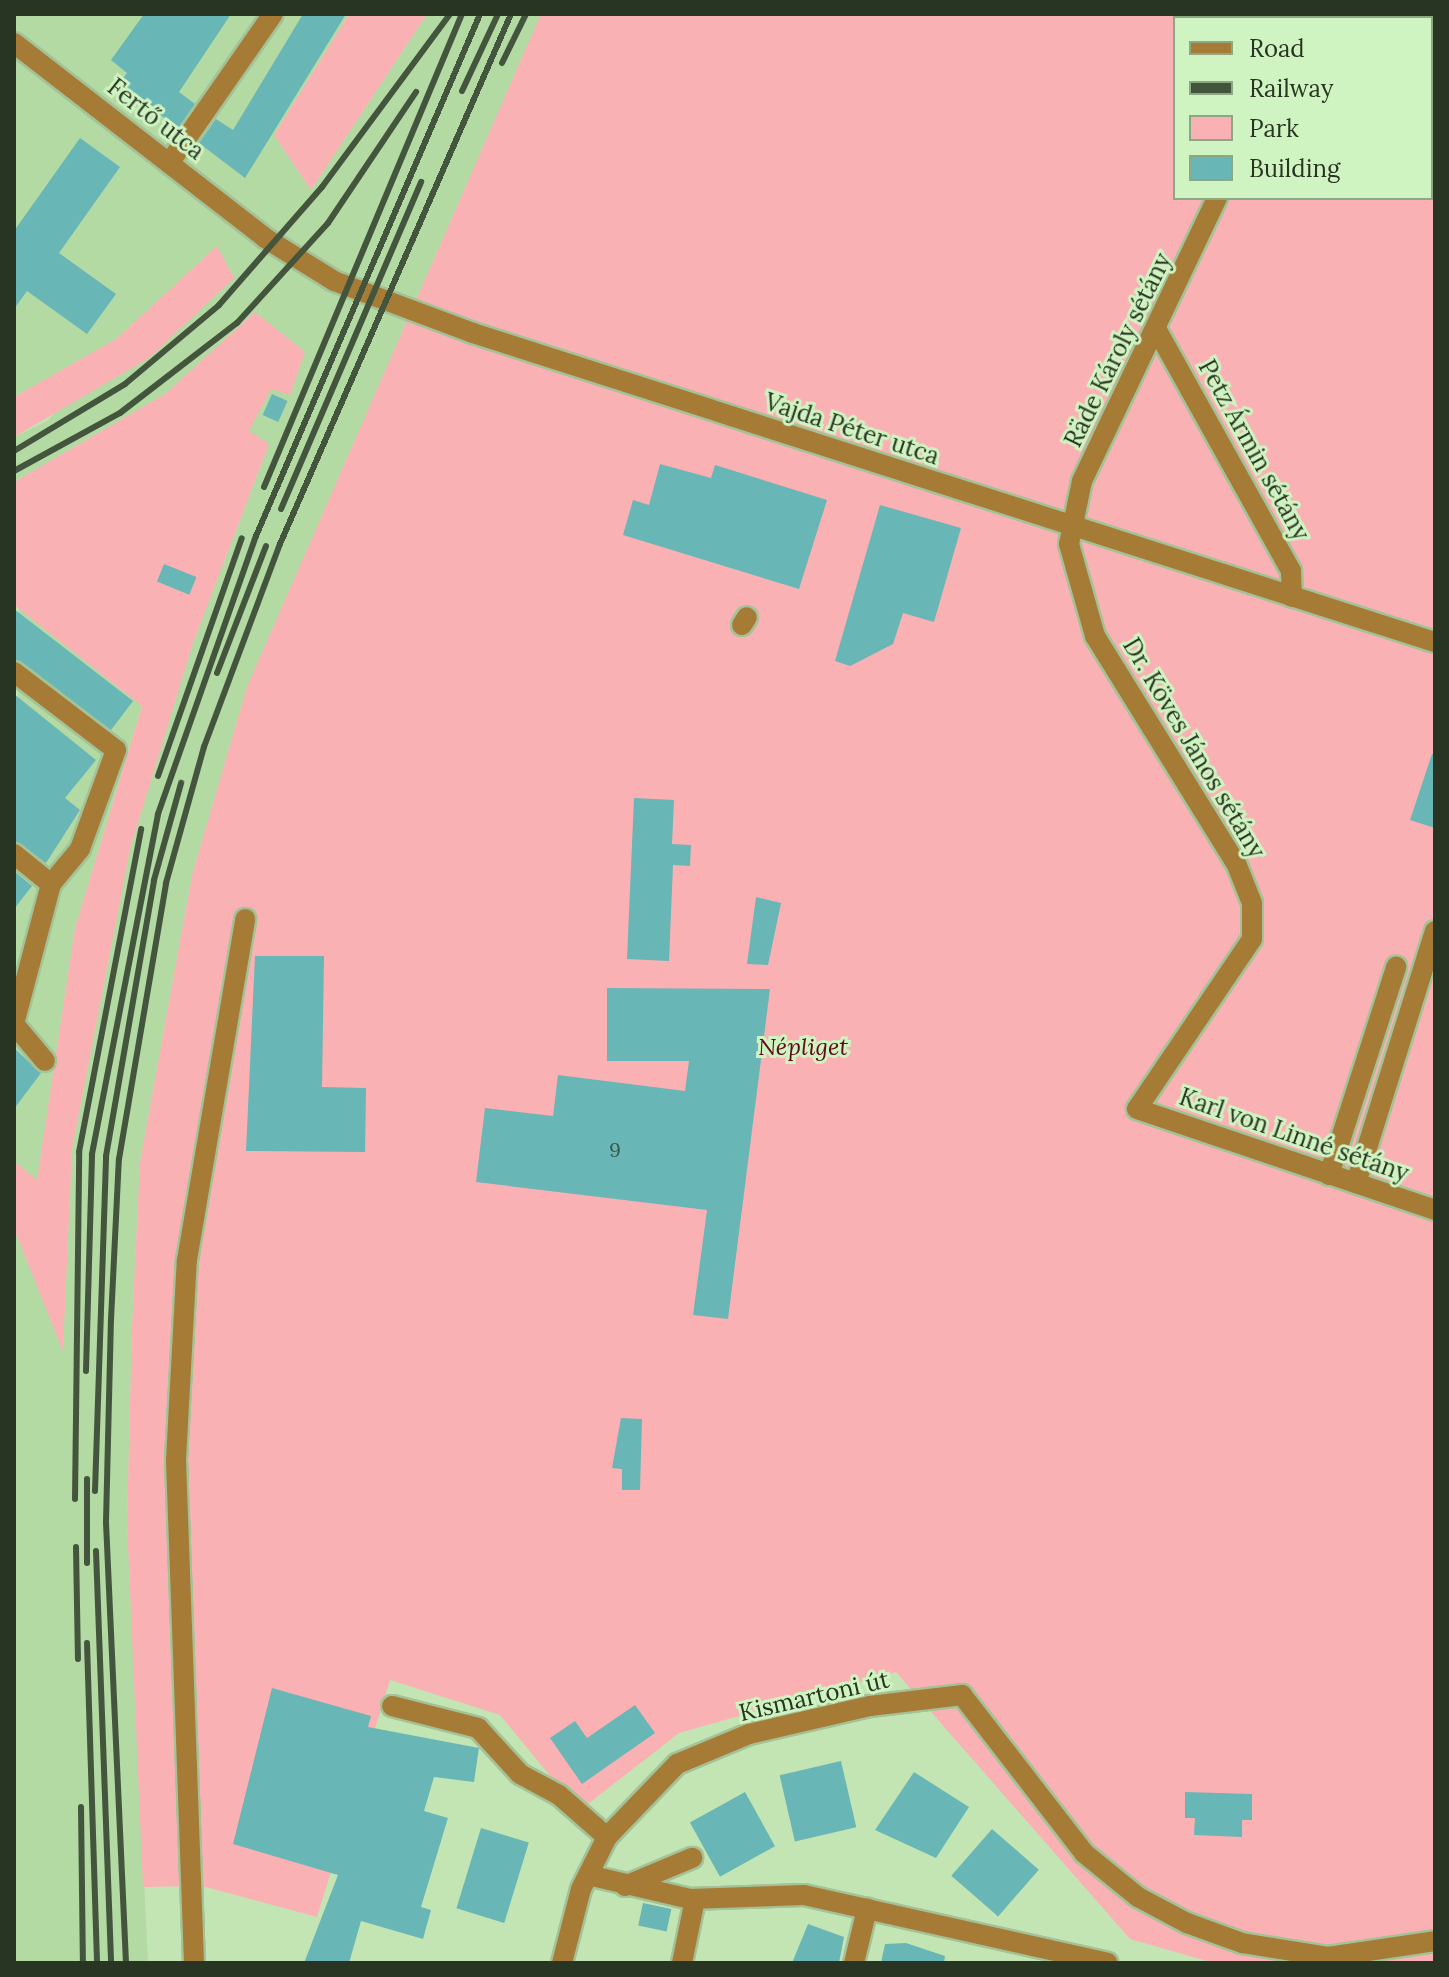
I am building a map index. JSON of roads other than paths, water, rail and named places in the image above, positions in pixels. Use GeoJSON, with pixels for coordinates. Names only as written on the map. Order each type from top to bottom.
{"type":"FeatureCollection","features":[{"type":"Feature","properties":{"kind":"street"},"geometry":{"type":"LineString","coordinates":[[170,162],[273,14]]}},
{"type":"Feature","properties":{"kind":"street","name":"Fertő utca"},"geometry":{"type":"LineString","coordinates":[[14,43],[265,238]]}},
{"type":"Feature","properties":{"kind":"street","name":"Räde Károly sétány"},"geometry":{"type":"LineString","coordinates":[[1073,527],[1082,481],[1158,332],[1216,200]]}},
{"type":"Feature","properties":{"kind":"street","name":"Vajda Péter utca"},"geometry":{"type":"LineString","coordinates":[[265,238],[306,268],[407,310],[1435,642]]}},
{"type":"Feature","properties":{"kind":"street","name":"Petz Ármin sétány"},"geometry":{"type":"LineString","coordinates":[[1158,332],[1291,571],[1292,597]]}},
{"type":"Feature","properties":{"kind":"street","name":"Dr. Köves János sétány"},"geometry":{"type":"LineString","coordinates":[[1073,527],[1071,566],[1085,616],[1165,758],[1236,863],[1252,903],[1252,939],[1137,1109]]}},
{"type":"Feature","properties":{"kind":"street"},"geometry":{"type":"LineString","coordinates":[[14,672],[116,750],[80,849],[51,884],[14,1024],[45,1061]]}},
{"type":"Feature","properties":{"kind":"street"},"geometry":{"type":"LineString","coordinates":[[14,854],[51,884]]}},
{"type":"Feature","properties":{"kind":"street"},"geometry":{"type":"LineString","coordinates":[[194,1963],[176,1460],[187,1260],[245,919]]}},
{"type":"Feature","properties":{"kind":"street"},"geometry":{"type":"LineString","coordinates":[[1356,1183],[1435,931]]}},
{"type":"Feature","properties":{"kind":"street"},"geometry":{"type":"LineString","coordinates":[[1329,1175],[1396,967]]}},
{"type":"Feature","properties":{"kind":"street"},"geometry":{"type":"LineString","coordinates":[[1385,1000],[1411,1008]]}},
{"type":"Feature","properties":{"kind":"street","name":"Karl von Linné sétány"},"geometry":{"type":"LineString","coordinates":[[1137,1109],[1329,1175],[1433,1201]]}},
{"type":"Feature","properties":{"kind":"street","name":"Kismartoni út"},"geometry":{"type":"LineString","coordinates":[[562,1963],[588,1875],[607,1837],[677,1764],[749,1734],[870,1706],[962,1695],[1084,1853],[1138,1897],[1187,1923],[1242,1943],[1328,1957],[1435,1941]]}},
{"type":"Feature","properties":{"kind":"street"},"geometry":{"type":"LineString","coordinates":[[392,1706],[478,1728],[520,1774],[559,1795],[607,1837]]}},
{"type":"Feature","properties":{"kind":"street"},"geometry":{"type":"LineString","coordinates":[[625,1886],[692,1858]]}},
{"type":"Feature","properties":{"kind":"street"},"geometry":{"type":"LineString","coordinates":[[588,1875],[625,1886],[695,1899],[804,1895],[1047,1957],[1107,1963]]}},
{"type":"Feature","properties":{"kind":"street"},"geometry":{"type":"LineString","coordinates":[[682,1963],[695,1899]]}},
{"type":"Feature","properties":{"kind":"street"},"geometry":{"type":"LineString","coordinates":[[854,1963],[867,1909]]}},
{"type":"Feature","properties":{"kind":"railway"},"geometry":{"type":"LineString","coordinates":[[14,451],[125,384],[219,305],[322,187],[450,14]]}},
{"type":"Feature","properties":{"kind":"railway"},"geometry":{"type":"LineString","coordinates":[[264,487],[462,14]]}},
{"type":"Feature","properties":{"kind":"railway"},"geometry":{"type":"LineString","coordinates":[[86,1371],[92,1154],[158,814],[256,536],[480,14]]}},
{"type":"Feature","properties":{"kind":"railway"},"geometry":{"type":"LineString","coordinates":[[462,91],[498,14]]}},
{"type":"Feature","properties":{"kind":"railway"},"geometry":{"type":"LineString","coordinates":[[126,1963],[106,1522],[111,1320],[119,1159],[166,883],[204,747],[280,544],[511,14]]}},
{"type":"Feature","properties":{"kind":"railway"},"geometry":{"type":"LineString","coordinates":[[502,63],[526,14]]}},
{"type":"Feature","properties":{"kind":"railway"},"geometry":{"type":"LineString","coordinates":[[14,471],[120,413],[237,323],[328,223],[416,92]]}},
{"type":"Feature","properties":{"kind":"railway"},"geometry":{"type":"LineString","coordinates":[[281,509],[421,182]]}},
{"type":"Feature","properties":{"kind":"railway"},"geometry":{"type":"LineString","coordinates":[[158,776],[242,538]]}},
{"type":"Feature","properties":{"kind":"railway"},"geometry":{"type":"LineString","coordinates":[[217,673],[266,546]]}},
{"type":"Feature","properties":{"kind":"railway"},"geometry":{"type":"LineString","coordinates":[[95,1491],[106,1156],[154,880],[181,783]]}},
{"type":"Feature","properties":{"kind":"railway"},"geometry":{"type":"LineString","coordinates":[[75,1499],[79,1152],[141,829]]}},
{"type":"Feature","properties":{"kind":"railway"},"geometry":{"type":"LineString","coordinates":[[87,1479],[87,1563]]}},
{"type":"Feature","properties":{"kind":"railway"},"geometry":{"type":"LineString","coordinates":[[76,1547],[78,1659]]}},
{"type":"Feature","properties":{"kind":"railway"},"geometry":{"type":"LineString","coordinates":[[96,1551],[111,1963]]}},
{"type":"Feature","properties":{"kind":"railway"},"geometry":{"type":"LineString","coordinates":[[87,1643],[97,1963]]}},
{"type":"Feature","properties":{"kind":"railway"},"geometry":{"type":"LineString","coordinates":[[81,1807],[83,1963]]}},
{"type":"Feature","properties":{"kind":"park label","name":"Népliget"},"geometry":{"type":"Point","coordinates":[803,1047]}}]}
